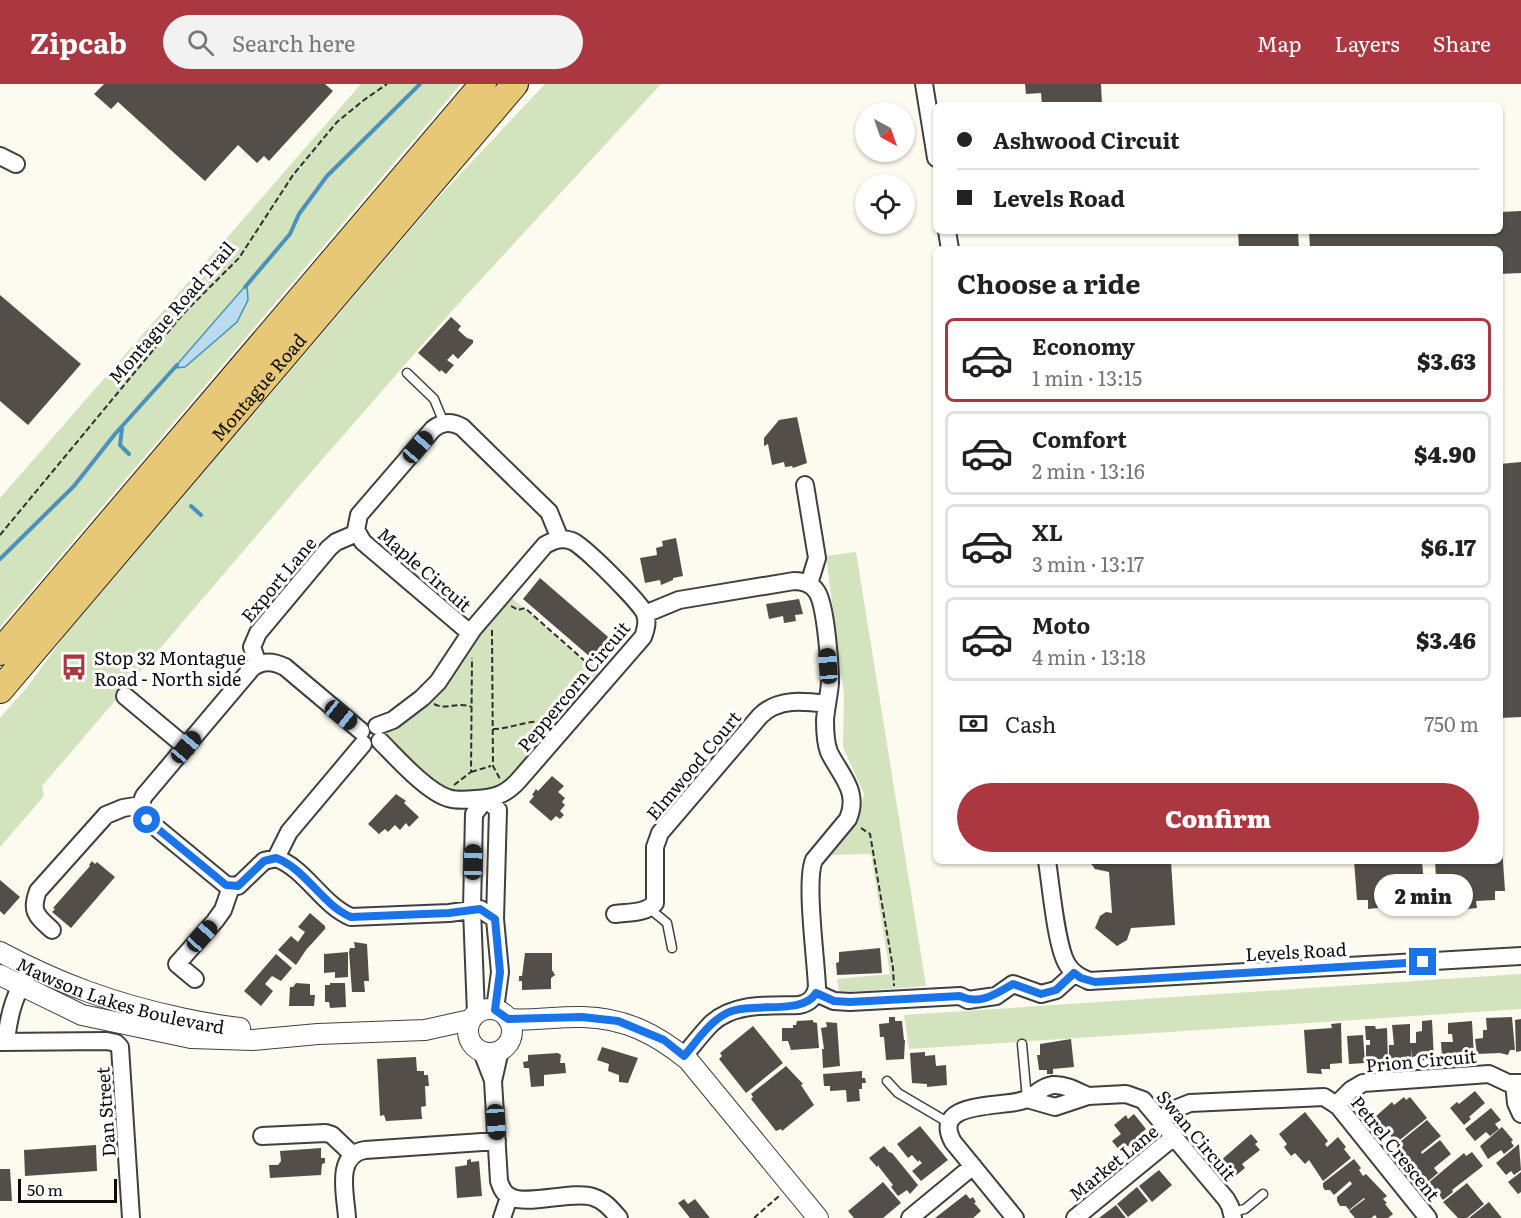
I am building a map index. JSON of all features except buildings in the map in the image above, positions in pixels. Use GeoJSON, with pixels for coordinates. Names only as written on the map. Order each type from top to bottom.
{"type":"FeatureCollection","features":[{"type":"Feature","properties":{"kind":"main road","name":"Montague Road"},"geometry":{"type":"LineString","coordinates":[[0,652],[483,84]]}},
{"type":"Feature","properties":{"kind":"main road","name":"Montague Road"},"geometry":{"type":"LineString","coordinates":[[0,690],[515,84]]}},
{"type":"Feature","properties":{"kind":"street"},"geometry":{"type":"LineString","coordinates":[[924,84],[933,140]]}},
{"type":"Feature","properties":{"kind":"street"},"geometry":{"type":"LineString","coordinates":[[0,156],[15,164]]}},
{"type":"Feature","properties":{"kind":"street"},"geometry":{"type":"LineString","coordinates":[[276,858],[289,832],[370,736],[429,691],[447,670],[470,633],[545,545],[560,539],[551,516],[540,504],[465,430],[456,424],[444,423]]}},
{"type":"Feature","properties":{"kind":"street","name":"Maple Circuit"},"geometry":{"type":"LineString","coordinates":[[444,423],[433,429],[359,515],[356,525],[357,533],[363,542],[470,633]]}},
{"type":"Feature","properties":{"kind":"street"},"geometry":{"type":"LineString","coordinates":[[805,485],[817,558],[809,584]]}},
{"type":"Feature","properties":{"kind":"street","name":"Export Lane"},"geometry":{"type":"LineString","coordinates":[[258,664],[252,647],[258,633],[329,548],[336,542],[357,533]]}},
{"type":"Feature","properties":{"kind":"street","name":"Peppercorn Circuit"},"geometry":{"type":"LineString","coordinates":[[447,798],[486,799],[509,790],[643,637],[647,625],[645,614],[637,602],[580,545],[570,540],[560,539]]}},
{"type":"Feature","properties":{"kind":"street"},"geometry":{"type":"LineString","coordinates":[[645,614],[662,605],[682,600],[794,581],[809,584],[820,597],[826,633],[830,683],[826,740],[829,752],[848,784],[853,802],[846,823],[811,866],[816,993],[810,1001],[799,1005],[745,1008],[728,1013],[712,1024],[684,1056]]}},
{"type":"Feature","properties":{"kind":"street"},"geometry":{"type":"LineString","coordinates":[[447,798],[433,791],[285,667],[276,662],[267,662],[252,668],[144,796],[141,806],[147,820],[220,881],[231,887],[244,882],[264,861],[276,858],[291,867],[340,911],[351,917],[449,913],[480,909],[495,919]]}},
{"type":"Feature","properties":{"kind":"street"},"geometry":{"type":"LineString","coordinates":[[125,696],[186,747]]}},
{"type":"Feature","properties":{"kind":"street","name":"Elmwood Court"},"geometry":{"type":"LineString","coordinates":[[650,909],[656,898],[655,847],[660,833],[760,716],[777,704],[803,701],[827,704]]}},
{"type":"Feature","properties":{"kind":"street"},"geometry":{"type":"LineString","coordinates":[[487,1016],[472,909],[474,814],[486,799],[498,810],[495,919],[500,972],[487,1016],[467,1031],[491,1047]]}},
{"type":"Feature","properties":{"kind":"street"},"geometry":{"type":"LineString","coordinates":[[52,930],[39,918],[35,910],[34,901],[38,891],[106,815],[123,807],[141,806]]}},
{"type":"Feature","properties":{"kind":"street"},"geometry":{"type":"LineString","coordinates":[[816,993],[838,1002],[960,996],[968,1000],[996,996],[1013,984],[1041,994],[1056,990],[1074,973],[1065,962],[1061,952],[1047,864]]}},
{"type":"Feature","properties":{"kind":"street"},"geometry":{"type":"LineString","coordinates":[[195,979],[177,964],[223,910],[231,887]]}},
{"type":"Feature","properties":{"kind":"street"},"geometry":{"type":"LineString","coordinates":[[615,914],[650,909]]}},
{"type":"Feature","properties":{"kind":"street","name":"Mawson Lakes Boulevard"},"geometry":{"type":"LineString","coordinates":[[0,952],[31,969],[133,1008],[224,1027],[318,1034]]}},
{"type":"Feature","properties":{"kind":"street","name":"Levels Road"},"geometry":{"type":"LineString","coordinates":[[1074,973],[1081,978],[1095,982],[1521,956]]}},
{"type":"Feature","properties":{"kind":"street"},"geometry":{"type":"LineString","coordinates":[[3,1041],[9,1013],[19,986],[31,969]]}},
{"type":"Feature","properties":{"kind":"street","name":"Mawson Lakes Boulevard"},"geometry":{"type":"LineString","coordinates":[[0,975],[82,1015],[191,1038],[253,1040],[318,1034],[425,1030],[487,1016],[552,1019],[582,1017],[618,1021],[664,1040],[684,1056],[818,1218]]}},
{"type":"Feature","properties":{"kind":"street"},"geometry":{"type":"LineString","coordinates":[[487,1016],[512,1028],[491,1047]]}},
{"type":"Feature","properties":{"kind":"street","name":"Mawson Lakes Boulevard"},"geometry":{"type":"LineString","coordinates":[[425,1030],[491,1047],[552,1019]]}},
{"type":"Feature","properties":{"kind":"street","name":"Dan Street"},"geometry":{"type":"LineString","coordinates":[[3,1041],[107,1041],[116,1043],[120,1047],[131,1218]]}},
{"type":"Feature","properties":{"kind":"street"},"geometry":{"type":"LineString","coordinates":[[491,1047],[499,1181],[504,1192],[509,1197],[519,1200],[591,1197],[608,1205],[619,1218]]}},
{"type":"Feature","properties":{"kind":"street","name":"Prion Circuit"},"geometry":{"type":"LineString","coordinates":[[1336,1104],[1351,1090],[1363,1083],[1489,1074],[1508,1083],[1517,1083],[1516,1103],[1521,1114]]}},
{"type":"Feature","properties":{"kind":"street","name":"Swan Circuit"},"geometry":{"type":"LineString","coordinates":[[949,1123],[961,1110],[1004,1105],[1027,1099],[1055,1107],[1088,1096],[1132,1095],[1148,1103],[1226,1199],[1232,1215]]}},
{"type":"Feature","properties":{"kind":"street","name":"Petrel Crescent"},"geometry":{"type":"LineString","coordinates":[[1161,1119],[1175,1109],[1190,1103],[1316,1096],[1329,1099],[1336,1104],[1428,1218]]}},
{"type":"Feature","properties":{"kind":"street"},"geometry":{"type":"LineString","coordinates":[[949,1123],[949,1135],[1015,1218]]}},
{"type":"Feature","properties":{"kind":"street"},"geometry":{"type":"LineString","coordinates":[[262,1136],[326,1133],[332,1135],[352,1155]]}},
{"type":"Feature","properties":{"kind":"street","name":"Market Lane"},"geometry":{"type":"LineString","coordinates":[[1075,1218],[1175,1136]]}},
{"type":"Feature","properties":{"kind":"street"},"geometry":{"type":"LineString","coordinates":[[347,1218],[345,1170],[352,1155],[365,1150],[497,1141]]}},
{"type":"Feature","properties":{"kind":"street"},"geometry":{"type":"LineString","coordinates":[[910,1218],[973,1166]]}},
{"type":"Feature","properties":{"kind":"street"},"geometry":{"type":"LineString","coordinates":[[502,1218],[509,1197]]}},
{"type":"Feature","properties":{"kind":"lane"},"geometry":{"type":"LineString","coordinates":[[407,373],[434,399],[444,423]]}},
{"type":"Feature","properties":{"kind":"lane"},"geometry":{"type":"LineString","coordinates":[[650,909],[667,924],[672,948]]}},
{"type":"Feature","properties":{"kind":"lane"},"geometry":{"type":"LineString","coordinates":[[1022,1044],[1027,1099]]}},
{"type":"Feature","properties":{"kind":"lane"},"geometry":{"type":"LineString","coordinates":[[887,1081],[898,1094],[949,1123]]}},
{"type":"Feature","properties":{"kind":"lane","name":"Swan Circuit"},"geometry":{"type":"LineString","coordinates":[[1232,1215],[1245,1209],[1263,1194]]}},
{"type":"Feature","properties":{"kind":"path","name":"Montague Road Trail"},"geometry":{"type":"LineString","coordinates":[[0,535],[183,314],[239,258],[293,175],[337,122],[387,84]]}},
{"type":"Feature","properties":{"kind":"path"},"geometry":{"type":"LineString","coordinates":[[511,585],[508,604],[518,610],[525,608],[595,670],[601,670]]}},
{"type":"Feature","properties":{"kind":"path"},"geometry":{"type":"LineString","coordinates":[[492,623],[493,766],[500,780],[509,790]]}},
{"type":"Feature","properties":{"kind":"path"},"geometry":{"type":"LineString","coordinates":[[471,772],[472,652]]}},
{"type":"Feature","properties":{"kind":"path"},"geometry":{"type":"LineString","coordinates":[[430,700],[444,708],[457,704],[471,707]]}},
{"type":"Feature","properties":{"kind":"path"},"geometry":{"type":"LineString","coordinates":[[493,729],[508,728],[522,723],[542,722],[550,724],[560,732]]}},
{"type":"Feature","properties":{"kind":"path"},"geometry":{"type":"LineString","coordinates":[[447,798],[456,781],[471,772],[493,766]]}},
{"type":"Feature","properties":{"kind":"path"},"geometry":{"type":"LineString","coordinates":[[855,824],[870,834],[894,988]]}},
{"type":"Feature","properties":{"kind":"path"},"geometry":{"type":"LineString","coordinates":[[754,1218],[792,1186]]}},
{"type":"Feature","properties":{"kind":"green space"},"geometry":{"type":"Polygon","coordinates":[[[361,84],[461,84],[0,627],[0,498],[361,84]]]}},
{"type":"Feature","properties":{"kind":"green space"},"geometry":{"type":"Polygon","coordinates":[[[545,84],[661,84],[450,313],[299,486],[42,786],[44,796],[0,847],[0,718],[28,686],[65,635],[435,201],[545,84]]]}},
{"type":"Feature","properties":{"kind":"green space"},"geometry":{"type":"Polygon","coordinates":[[[856,552],[926,986],[839,993],[837,979],[890,974],[871,854],[830,855],[858,820],[864,794],[843,747],[844,695],[826,556],[856,552]]]}},
{"type":"Feature","properties":{"kind":"green space"},"geometry":{"type":"Polygon","coordinates":[[[505,592],[606,680],[509,790],[447,798],[381,733],[422,698],[505,592]]]}},
{"type":"Feature","properties":{"kind":"green space"},"geometry":{"type":"Polygon","coordinates":[[[1521,974],[1521,1009],[909,1049],[904,1015],[1521,974]]]}},
{"type":"Feature","properties":{"kind":"water"},"geometry":{"type":"Polygon","coordinates":[[[247,284],[248,300],[237,322],[185,367],[174,368],[247,284]]]}},
{"type":"Feature","properties":{"kind":"waterway"},"geometry":{"type":"LineString","coordinates":[[245,287],[290,234],[299,214],[327,176],[420,84]]}},
{"type":"Feature","properties":{"kind":"waterway"},"geometry":{"type":"LineString","coordinates":[[0,559],[74,486],[115,434],[177,365]]}},
{"type":"Feature","properties":{"kind":"waterway"},"geometry":{"type":"LineString","coordinates":[[122,429],[120,445],[129,454]]}},
{"type":"Feature","properties":{"kind":"waterway"},"geometry":{"type":"LineString","coordinates":[[191,506],[201,515]]}},
{"type":"Feature","properties":{"kind":"place","name":"Stop 32 Montague Road - North side"},"geometry":{"type":"Point","coordinates":[74,667]}},
{"type":"Feature","properties":{"kind":"route"},"geometry":{"type":"LineString","coordinates":[[147,820],[231,887],[244,882],[264,861],[276,858],[291,867],[340,911],[351,917],[449,913],[472,909],[487,912],[495,919],[500,972],[495,1010],[508,1019],[582,1017],[618,1021],[664,1040],[684,1056],[712,1024],[728,1013],[745,1008],[799,1005],[810,1001],[816,993],[838,1002],[960,996],[968,1000],[996,996],[1013,984],[1041,994],[1056,990],[1074,973],[1081,978],[1095,982],[1423,962]]}}]}
